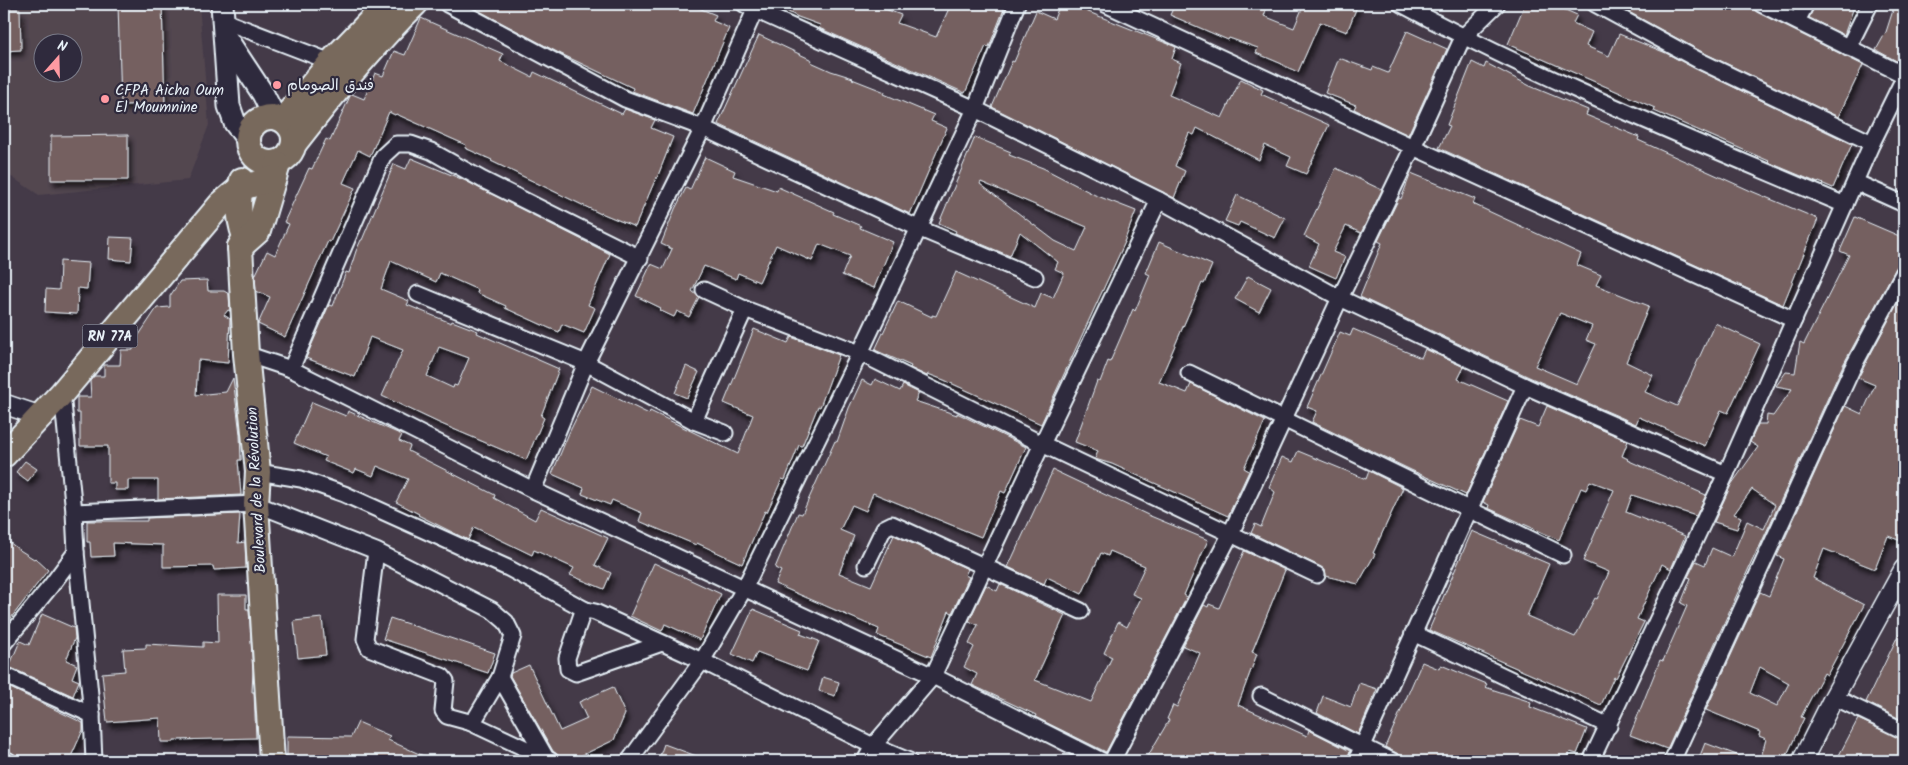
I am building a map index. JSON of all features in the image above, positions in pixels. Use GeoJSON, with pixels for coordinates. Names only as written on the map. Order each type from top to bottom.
{"type":"FeatureCollection","features":[{"type":"Feature","properties":{"kind":"main road"},"geometry":{"type":"LineString","coordinates":[[240,247],[258,231],[274,180],[294,144],[340,69],[387,4]]}},
{"type":"Feature","properties":{"kind":"main road"},"geometry":{"type":"LineString","coordinates":[[279,118],[387,32],[415,4]]}},
{"type":"Feature","properties":{"kind":"main road"},"geometry":{"type":"LineString","coordinates":[[224,20],[263,94],[279,118],[293,130],[294,144]]}},
{"type":"Feature","properties":{"kind":"main road"},"geometry":{"type":"LineString","coordinates":[[224,20],[229,106],[235,123],[258,159],[271,163],[274,180]]}},
{"type":"Feature","properties":{"kind":"main road","name":"Boulevard de la Révolution"},"geometry":{"type":"LineString","coordinates":[[272,761],[256,504],[258,472],[246,354],[240,247],[245,236],[239,214],[239,189],[248,144],[248,132],[261,118],[279,118]]}},
{"type":"Feature","properties":{"kind":"main road"},"geometry":{"type":"LineString","coordinates":[[239,189],[274,180]]}},
{"type":"Feature","properties":{"kind":"main road","name":"RN 77A"},"geometry":{"type":"LineString","coordinates":[[4,455],[62,393],[213,213],[239,189]]}},
{"type":"Feature","properties":{"kind":"street"},"geometry":{"type":"LineString","coordinates":[[447,4],[625,98],[703,128],[918,228],[1035,277]]}},
{"type":"Feature","properties":{"kind":"street"},"geometry":{"type":"LineString","coordinates":[[629,761],[702,661],[744,589],[860,353],[975,109],[1017,4]]}},
{"type":"Feature","properties":{"kind":"street"},"geometry":{"type":"LineString","coordinates":[[1105,4],[1413,147],[1794,320]]}},
{"type":"Feature","properties":{"kind":"street"},"geometry":{"type":"LineString","coordinates":[[1400,4],[1462,37],[1569,87],[1845,205]]}},
{"type":"Feature","properties":{"kind":"street"},"geometry":{"type":"LineString","coordinates":[[1112,761],[1230,535],[1340,298],[1413,147],[1462,37],[1497,4]]}},
{"type":"Feature","properties":{"kind":"street"},"geometry":{"type":"LineString","coordinates":[[1595,4],[1698,60],[1872,143]]}},
{"type":"Feature","properties":{"kind":"street"},"geometry":{"type":"LineString","coordinates":[[1591,761],[1610,726],[1726,474],[1872,143],[1904,76],[1761,4]]}},
{"type":"Feature","properties":{"kind":"street"},"geometry":{"type":"LineString","coordinates":[[1797,21],[1806,4]]}},
{"type":"Feature","properties":{"kind":"street"},"geometry":{"type":"LineString","coordinates":[[1848,48],[1870,4]]}},
{"type":"Feature","properties":{"kind":"street"},"geometry":{"type":"LineString","coordinates":[[533,490],[586,364],[703,128],[749,7],[975,109],[1159,200],[1340,298],[1524,386],[1726,474]]}},
{"type":"Feature","properties":{"kind":"street"},"geometry":{"type":"LineString","coordinates":[[224,20],[340,69]]}},
{"type":"Feature","properties":{"kind":"street"},"geometry":{"type":"LineString","coordinates":[[291,369],[384,156],[396,144],[410,144],[431,151],[483,180],[640,258]]}},
{"type":"Feature","properties":{"kind":"street"},"geometry":{"type":"LineString","coordinates":[[1855,182],[1904,204]]}},
{"type":"Feature","properties":{"kind":"street"},"geometry":{"type":"LineString","coordinates":[[865,761],[873,746],[933,676],[1159,200]]}},
{"type":"Feature","properties":{"kind":"street"},"geometry":{"type":"LineString","coordinates":[[1672,761],[1852,368],[1904,272]]}},
{"type":"Feature","properties":{"kind":"street"},"geometry":{"type":"LineString","coordinates":[[704,290],[745,309],[860,353],[1042,444],[1317,575]]}},
{"type":"Feature","properties":{"kind":"street"},"geometry":{"type":"LineString","coordinates":[[418,294],[586,364],[694,421],[724,433]]}},
{"type":"Feature","properties":{"kind":"street"},"geometry":{"type":"LineString","coordinates":[[694,421],[745,309]]}},
{"type":"Feature","properties":{"kind":"street"},"geometry":{"type":"LineString","coordinates":[[246,354],[291,369],[533,490],[933,676],[1102,761]]}},
{"type":"Feature","properties":{"kind":"street"},"geometry":{"type":"LineString","coordinates":[[1189,373],[1563,555]]}},
{"type":"Feature","properties":{"kind":"street"},"geometry":{"type":"LineString","coordinates":[[1356,761],[1524,386]]}},
{"type":"Feature","properties":{"kind":"street"},"geometry":{"type":"LineString","coordinates":[[62,393],[92,715],[94,761]]}},
{"type":"Feature","properties":{"kind":"street"},"geometry":{"type":"LineString","coordinates":[[4,404],[40,416]]}},
{"type":"Feature","properties":{"kind":"street"},"geometry":{"type":"LineString","coordinates":[[258,472],[301,479],[344,494],[508,568],[586,610],[595,612],[702,661],[873,746],[909,761]]}},
{"type":"Feature","properties":{"kind":"street"},"geometry":{"type":"LineString","coordinates":[[74,512],[256,504],[376,551],[492,610],[506,622],[513,636],[500,676],[476,719],[469,722]]}},
{"type":"Feature","properties":{"kind":"street"},"geometry":{"type":"LineString","coordinates":[[866,565],[884,528],[892,524],[1081,611]]}},
{"type":"Feature","properties":{"kind":"street"},"geometry":{"type":"LineString","coordinates":[[376,551],[365,639],[369,648],[442,676],[446,681],[443,711],[447,716],[469,722],[549,760]]}},
{"type":"Feature","properties":{"kind":"street"},"geometry":{"type":"LineString","coordinates":[[4,643],[50,588],[76,552]]}},
{"type":"Feature","properties":{"kind":"street"},"geometry":{"type":"LineString","coordinates":[[1802,761],[1834,697],[1902,577]]}},
{"type":"Feature","properties":{"kind":"street"},"geometry":{"type":"LineString","coordinates":[[586,610],[582,614],[567,658],[568,668],[576,673],[662,643]]}},
{"type":"Feature","properties":{"kind":"street"},"geometry":{"type":"LineString","coordinates":[[1413,632],[1610,726]]}},
{"type":"Feature","properties":{"kind":"street"},"geometry":{"type":"LineString","coordinates":[[4,675],[92,715]]}},
{"type":"Feature","properties":{"kind":"street"},"geometry":{"type":"LineString","coordinates":[[500,676],[549,760]]}},
{"type":"Feature","properties":{"kind":"street"},"geometry":{"type":"LineString","coordinates":[[1261,696],[1392,761]]}},
{"type":"Feature","properties":{"kind":"street"},"geometry":{"type":"LineString","coordinates":[[1834,697],[1904,731]]}},
{"type":"Feature","properties":{"kind":"street"},"geometry":{"type":"LineString","coordinates":[[4,759],[9,761]]}},
{"type":"Feature","properties":{"kind":"shaded area","name":"CFPA Aicha Oum El Moumnine"},"geometry":{"type":"Polygon","coordinates":[[[4,4],[199,4],[209,125],[188,180],[39,195],[4,172],[4,4]]]}},
{"type":"Feature","properties":{"kind":"building"},"geometry":{"type":"Polygon","coordinates":[[[118,4],[162,4],[165,104],[121,105],[118,4]]]}},
{"type":"Feature","properties":{"kind":"building"},"geometry":{"type":"Polygon","coordinates":[[[466,4],[689,4],[716,15],[713,21],[729,28],[693,114],[632,91],[633,88],[557,52],[466,4]]]}},
{"type":"Feature","properties":{"kind":"building"},"geometry":{"type":"Polygon","coordinates":[[[773,4],[872,4],[901,15],[897,23],[936,37],[951,4],[1006,4],[989,47],[986,46],[965,93],[819,28],[820,25],[798,17],[773,4]]]}},
{"type":"Feature","properties":{"kind":"building"},"geometry":{"type":"Polygon","coordinates":[[[1060,4],[1089,4],[1086,11],[1176,47],[1172,59],[1181,63],[1169,95],[1222,118],[1241,79],[1263,90],[1261,94],[1329,125],[1306,174],[1287,166],[1291,157],[1265,145],[1259,160],[1197,128],[1194,135],[1189,133],[1175,166],[1185,171],[1174,198],[992,107],[1036,11],[1054,19],[1060,4]]]}},
{"type":"Feature","properties":{"kind":"building"},"geometry":{"type":"Polygon","coordinates":[[[1175,4],[1248,4],[1266,10],[1264,16],[1294,28],[1304,4],[1358,4],[1347,32],[1320,22],[1298,72],[1256,53],[1258,48],[1229,38],[1228,40],[1170,15],[1175,4]]]}},
{"type":"Feature","properties":{"kind":"building"},"geometry":{"type":"Polygon","coordinates":[[[1525,4],[1562,4],[1561,8],[1577,15],[1573,23],[1592,32],[1586,46],[1609,56],[1619,34],[1666,53],[1852,144],[1833,188],[1768,162],[1654,111],[1655,108],[1508,44],[1525,4]]]}},
{"type":"Feature","properties":{"kind":"building"},"geometry":{"type":"Polygon","coordinates":[[[1614,4],[1752,4],[1753,9],[1757,12],[1863,65],[1838,117],[1702,52],[1614,4]]]}},
{"type":"Feature","properties":{"kind":"building"},"geometry":{"type":"Polygon","coordinates":[[[1815,4],[1855,4],[1844,35],[1809,18],[1815,4]]]}},
{"type":"Feature","properties":{"kind":"building"},"geometry":{"type":"Polygon","coordinates":[[[1895,4],[1904,4],[1904,65],[1876,50],[1886,32],[1895,4]]]}},
{"type":"Feature","properties":{"kind":"building"},"geometry":{"type":"Polygon","coordinates":[[[4,9],[20,9],[21,50],[4,51],[4,9]]]}},
{"type":"Feature","properties":{"kind":"building"},"geometry":{"type":"Polygon","coordinates":[[[421,18],[503,54],[500,61],[532,77],[534,72],[622,114],[625,109],[655,120],[651,128],[673,137],[657,178],[635,227],[601,214],[491,161],[465,148],[466,145],[389,112],[370,156],[358,150],[343,183],[355,188],[330,242],[328,241],[285,337],[258,324],[270,297],[256,291],[255,276],[267,251],[275,255],[289,224],[284,222],[309,168],[312,169],[326,139],[330,141],[350,96],[352,94],[364,99],[375,73],[383,76],[394,51],[405,55],[421,18]]]}},
{"type":"Feature","properties":{"kind":"building"},"geometry":{"type":"Polygon","coordinates":[[[1407,31],[1447,49],[1408,135],[1354,109],[1356,105],[1325,93],[1339,58],[1372,70],[1373,67],[1388,73],[1407,31]]]}},
{"type":"Feature","properties":{"kind":"building"},"geometry":{"type":"Polygon","coordinates":[[[759,35],[812,60],[811,62],[853,78],[885,92],[884,94],[934,115],[931,121],[947,128],[910,214],[718,124],[759,35]]]}},
{"type":"Feature","properties":{"kind":"building"},"geometry":{"type":"Polygon","coordinates":[[[1472,62],[1484,68],[1486,63],[1530,86],[1588,110],[1586,115],[1639,137],[1638,140],[1818,219],[1783,305],[1439,148],[1450,126],[1447,125],[1472,62]]]}},
{"type":"Feature","properties":{"kind":"building"},"geometry":{"type":"Polygon","coordinates":[[[128,135],[128,180],[51,180],[51,136],[128,135]]]}},
{"type":"Feature","properties":{"kind":"building"},"geometry":{"type":"Polygon","coordinates":[[[975,137],[1011,152],[1009,155],[1043,168],[1095,195],[1136,211],[1125,242],[1041,424],[944,380],[928,374],[927,376],[910,368],[911,366],[875,350],[898,301],[932,317],[932,315],[936,316],[956,272],[1035,308],[1041,293],[1053,298],[1064,273],[1055,269],[1058,262],[1020,232],[1010,256],[955,233],[956,231],[939,223],[975,137]],[[981,182],[980,184],[1055,241],[1076,251],[1087,227],[981,182]]]}},
{"type":"Feature","properties":{"kind":"building"},"geometry":{"type":"Polygon","coordinates":[[[705,157],[735,171],[733,176],[777,191],[778,187],[834,212],[833,214],[861,226],[860,228],[893,242],[874,288],[842,275],[850,256],[819,244],[812,261],[776,245],[759,282],[738,273],[736,279],[704,266],[692,291],[699,297],[689,317],[677,311],[674,317],[659,310],[661,308],[636,296],[651,264],[663,269],[672,249],[661,244],[675,209],[686,188],[690,190],[705,157]]]}},
{"type":"Feature","properties":{"kind":"building"},"geometry":{"type":"Polygon","coordinates":[[[411,158],[466,181],[610,254],[588,305],[595,308],[584,333],[562,324],[559,332],[505,308],[506,306],[477,293],[478,290],[440,273],[436,282],[391,261],[381,289],[409,301],[407,305],[451,323],[452,321],[478,331],[477,333],[559,369],[541,416],[544,418],[526,460],[439,423],[382,396],[403,350],[370,337],[355,377],[306,358],[329,305],[333,306],[346,272],[349,273],[356,251],[394,164],[406,169],[411,158]],[[439,347],[427,376],[453,388],[454,385],[457,386],[469,358],[439,347]]]}},
{"type":"Feature","properties":{"kind":"building"},"geometry":{"type":"Polygon","coordinates":[[[1336,168],[1382,190],[1361,233],[1346,226],[1333,252],[1345,257],[1336,278],[1309,266],[1319,244],[1304,236],[1336,168]]]}},
{"type":"Feature","properties":{"kind":"building"},"geometry":{"type":"Polygon","coordinates":[[[1411,173],[1475,199],[1473,204],[1581,254],[1577,265],[1601,275],[1596,285],[1649,306],[1626,362],[1653,375],[1645,392],[1677,406],[1715,323],[1760,344],[1728,413],[1721,410],[1705,446],[1639,417],[1636,424],[1529,377],[1360,297],[1382,243],[1378,241],[1399,198],[1401,199],[1411,173]],[[1560,313],[1535,366],[1577,384],[1596,344],[1586,340],[1592,326],[1560,313]]]}},
{"type":"Feature","properties":{"kind":"building"},"geometry":{"type":"Polygon","coordinates":[[[1237,195],[1285,218],[1275,238],[1240,222],[1238,226],[1225,221],[1237,195]]]}},
{"type":"Feature","properties":{"kind":"building"},"geometry":{"type":"Polygon","coordinates":[[[1855,217],[1904,238],[1904,263],[1896,268],[1843,365],[1667,749],[1630,735],[1660,660],[1663,661],[1687,606],[1681,603],[1691,578],[1688,577],[1696,561],[1705,565],[1712,548],[1732,557],[1747,521],[1764,529],[1775,505],[1752,489],[1734,514],[1741,517],[1737,529],[1714,522],[1731,485],[1758,447],[1750,442],[1758,424],[1766,424],[1767,415],[1773,416],[1792,389],[1776,386],[1786,372],[1795,373],[1800,342],[1804,344],[1849,255],[1840,251],[1855,217]]]}},
{"type":"Feature","properties":{"kind":"building"},"geometry":{"type":"Polygon","coordinates":[[[110,237],[133,238],[131,261],[109,259],[110,237]]]}},
{"type":"Feature","properties":{"kind":"building"},"geometry":{"type":"Polygon","coordinates":[[[1159,242],[1212,265],[1204,284],[1202,283],[1159,382],[1187,393],[1191,384],[1265,421],[1244,468],[1249,471],[1228,516],[1112,464],[1095,459],[1098,451],[1075,442],[1097,381],[1100,382],[1133,309],[1135,311],[1150,275],[1146,273],[1159,242]]]}},
{"type":"Feature","properties":{"kind":"building"},"geometry":{"type":"Polygon","coordinates":[[[60,261],[89,263],[87,289],[78,288],[77,314],[45,312],[46,289],[59,290],[60,261]]]}},
{"type":"Feature","properties":{"kind":"building"},"geometry":{"type":"Polygon","coordinates":[[[1248,276],[1271,288],[1259,312],[1235,299],[1248,276]]]}},
{"type":"Feature","properties":{"kind":"building"},"geometry":{"type":"Polygon","coordinates":[[[207,280],[208,291],[224,291],[229,294],[230,311],[228,310],[224,315],[230,319],[228,363],[198,360],[196,395],[226,392],[233,378],[240,434],[241,460],[238,460],[241,495],[158,499],[158,480],[128,480],[128,490],[115,490],[115,483],[108,483],[108,446],[80,446],[80,413],[77,413],[77,397],[91,397],[90,381],[94,376],[104,376],[104,365],[120,365],[121,350],[133,350],[133,335],[139,335],[157,308],[170,307],[170,296],[180,281],[207,280]]]}},
{"type":"Feature","properties":{"kind":"building"},"geometry":{"type":"Polygon","coordinates":[[[1904,291],[1904,542],[1888,536],[1875,569],[1824,549],[1813,578],[1864,605],[1827,675],[1824,673],[1801,717],[1804,718],[1784,761],[1760,761],[1766,739],[1759,736],[1760,732],[1706,710],[1760,592],[1769,596],[1784,559],[1777,556],[1845,406],[1862,414],[1875,385],[1858,378],[1904,291]],[[1760,667],[1750,693],[1777,706],[1789,683],[1760,667]]]}},
{"type":"Feature","properties":{"kind":"building"},"geometry":{"type":"Polygon","coordinates":[[[754,329],[788,343],[791,337],[839,355],[820,407],[818,406],[802,446],[799,445],[785,480],[782,479],[767,512],[765,511],[742,564],[697,543],[696,545],[639,521],[642,513],[612,500],[610,505],[582,494],[584,488],[552,474],[592,386],[649,414],[650,411],[738,454],[753,415],[724,403],[754,329]]]}},
{"type":"Feature","properties":{"kind":"building"},"geometry":{"type":"Polygon","coordinates":[[[1353,329],[1421,358],[1425,349],[1464,367],[1458,379],[1508,401],[1466,495],[1312,422],[1317,411],[1307,407],[1340,332],[1350,336],[1353,329]]]}},
{"type":"Feature","properties":{"kind":"building"},"geometry":{"type":"Polygon","coordinates":[[[686,366],[699,372],[687,398],[675,393],[686,366]]]}},
{"type":"Feature","properties":{"kind":"building"},"geometry":{"type":"Polygon","coordinates":[[[875,379],[900,391],[903,385],[919,393],[915,401],[957,415],[957,413],[1026,447],[1005,493],[1001,491],[981,537],[873,493],[866,511],[852,505],[840,530],[854,536],[839,573],[871,586],[894,535],[968,569],[965,575],[969,577],[952,613],[949,611],[931,657],[877,635],[879,629],[775,584],[781,571],[775,568],[798,513],[802,514],[835,441],[837,442],[849,408],[862,380],[872,385],[875,379]]]}},
{"type":"Feature","properties":{"kind":"building"},"geometry":{"type":"Polygon","coordinates":[[[312,402],[346,416],[348,411],[402,435],[399,441],[410,446],[408,451],[495,495],[494,498],[535,520],[541,508],[608,538],[595,565],[611,573],[604,589],[570,575],[574,568],[534,550],[532,555],[474,527],[468,540],[418,515],[396,502],[408,479],[377,466],[373,476],[356,469],[354,473],[324,461],[326,457],[294,443],[312,402]]]}},
{"type":"Feature","properties":{"kind":"building"},"geometry":{"type":"Polygon","coordinates":[[[1547,406],[1628,441],[1622,456],[1627,460],[1706,495],[1696,516],[1632,495],[1626,512],[1685,536],[1671,569],[1662,564],[1637,619],[1644,622],[1601,705],[1429,630],[1472,531],[1549,564],[1527,616],[1575,637],[1595,598],[1597,599],[1609,572],[1583,561],[1614,490],[1590,481],[1586,490],[1581,488],[1559,540],[1488,508],[1489,505],[1483,502],[1520,420],[1538,427],[1547,406]]]}},
{"type":"Feature","properties":{"kind":"building"},"geometry":{"type":"Polygon","coordinates":[[[1298,451],[1366,479],[1369,471],[1403,488],[1373,553],[1375,554],[1358,584],[1326,576],[1325,570],[1321,567],[1251,533],[1255,524],[1261,527],[1275,492],[1269,487],[1282,457],[1293,462],[1298,451]]]}},
{"type":"Feature","properties":{"kind":"building"},"geometry":{"type":"Polygon","coordinates":[[[25,461],[37,469],[28,481],[16,472],[25,461]]]}},
{"type":"Feature","properties":{"kind":"building"},"geometry":{"type":"Polygon","coordinates":[[[1053,470],[1148,515],[1208,540],[1184,595],[1187,597],[1106,752],[1035,717],[1036,715],[972,685],[977,674],[964,667],[974,647],[969,644],[978,625],[969,621],[986,585],[997,591],[1000,584],[1065,615],[1035,680],[1091,702],[1112,657],[1104,653],[1118,622],[1127,627],[1141,598],[1132,594],[1145,566],[1110,551],[1108,556],[1101,553],[1082,594],[1047,577],[1044,584],[1008,567],[1053,470]]]}},
{"type":"Feature","properties":{"kind":"building"},"geometry":{"type":"Polygon","coordinates":[[[240,514],[238,543],[245,542],[246,568],[214,570],[213,566],[163,567],[163,545],[113,543],[114,556],[91,557],[90,542],[87,542],[87,521],[147,521],[147,518],[240,514]]]}},
{"type":"Feature","properties":{"kind":"building"},"geometry":{"type":"Polygon","coordinates":[[[4,538],[18,549],[35,558],[48,570],[4,627],[4,538]]]}},
{"type":"Feature","properties":{"kind":"building"},"geometry":{"type":"Polygon","coordinates":[[[1244,551],[1285,570],[1252,652],[1257,654],[1238,705],[1307,736],[1309,730],[1350,751],[1346,761],[1145,761],[1169,720],[1167,719],[1173,705],[1177,707],[1200,653],[1183,646],[1204,605],[1208,607],[1209,604],[1219,608],[1244,551]]]}},
{"type":"Feature","properties":{"kind":"building"},"geometry":{"type":"Polygon","coordinates":[[[654,563],[721,594],[700,640],[665,624],[662,631],[630,616],[654,563]]]}},
{"type":"Feature","properties":{"kind":"building"},"geometry":{"type":"Polygon","coordinates":[[[217,595],[246,595],[246,609],[249,609],[253,670],[252,692],[254,692],[256,738],[161,742],[160,718],[107,722],[102,673],[125,671],[123,649],[146,648],[146,644],[203,647],[203,642],[218,643],[217,595]]]}},
{"type":"Feature","properties":{"kind":"building"},"geometry":{"type":"Polygon","coordinates":[[[753,609],[802,630],[800,634],[819,641],[807,671],[757,652],[752,663],[732,654],[753,609]]]}},
{"type":"Feature","properties":{"kind":"building"},"geometry":{"type":"Polygon","coordinates":[[[42,614],[74,628],[75,638],[66,660],[77,665],[72,678],[79,681],[73,696],[9,667],[20,641],[29,645],[42,614]]]}},
{"type":"Feature","properties":{"kind":"building"},"geometry":{"type":"Polygon","coordinates":[[[322,618],[326,655],[298,658],[294,621],[322,618]]]}},
{"type":"Feature","properties":{"kind":"building"},"geometry":{"type":"Polygon","coordinates":[[[390,618],[495,653],[488,673],[383,639],[390,618]]]}},
{"type":"Feature","properties":{"kind":"building"},"geometry":{"type":"Polygon","coordinates":[[[1904,623],[1904,721],[1866,702],[1904,623]]]}},
{"type":"Feature","properties":{"kind":"building"},"geometry":{"type":"Polygon","coordinates":[[[1422,662],[1439,669],[1441,665],[1487,684],[1485,687],[1531,702],[1530,707],[1587,729],[1577,754],[1570,752],[1567,761],[1412,761],[1385,747],[1422,662]]]}},
{"type":"Feature","properties":{"kind":"building"},"geometry":{"type":"Polygon","coordinates":[[[529,665],[560,731],[587,719],[579,702],[613,687],[625,714],[614,740],[570,761],[560,761],[559,756],[553,751],[510,676],[511,673],[529,665]]]}},
{"type":"Feature","properties":{"kind":"building"},"geometry":{"type":"Polygon","coordinates":[[[823,677],[839,682],[835,696],[819,691],[823,677]]]}},
{"type":"Feature","properties":{"kind":"building"},"geometry":{"type":"Polygon","coordinates":[[[1359,683],[1377,689],[1358,734],[1317,713],[1323,696],[1351,707],[1359,683]]]}},
{"type":"Feature","properties":{"kind":"building"},"geometry":{"type":"Polygon","coordinates":[[[4,685],[83,723],[83,730],[69,761],[22,761],[13,753],[4,750],[4,685]]]}},
{"type":"Feature","properties":{"kind":"building"},"geometry":{"type":"Polygon","coordinates":[[[1858,719],[1904,740],[1904,761],[1836,761],[1858,719]]]}},
{"type":"Feature","properties":{"kind":"building"},"geometry":{"type":"Polygon","coordinates":[[[358,722],[390,736],[388,740],[435,761],[287,761],[287,736],[351,737],[358,722]]]}},
{"type":"Feature","properties":{"kind":"building"},"geometry":{"type":"Polygon","coordinates":[[[1705,743],[1750,760],[1750,761],[1698,761],[1705,743]]]}},
{"type":"Feature","properties":{"kind":"building"},"geometry":{"type":"Polygon","coordinates":[[[664,744],[707,760],[707,761],[658,761],[664,744]]]}},
{"type":"Feature","properties":{"kind":"place","name":"فندق الصومام"},"geometry":{"type":"Point","coordinates":[277,85]}},
{"type":"Feature","properties":{"kind":"place","name":"CFPA Aicha Oum El Moumnine"},"geometry":{"type":"Point","coordinates":[105,99]}}]}
